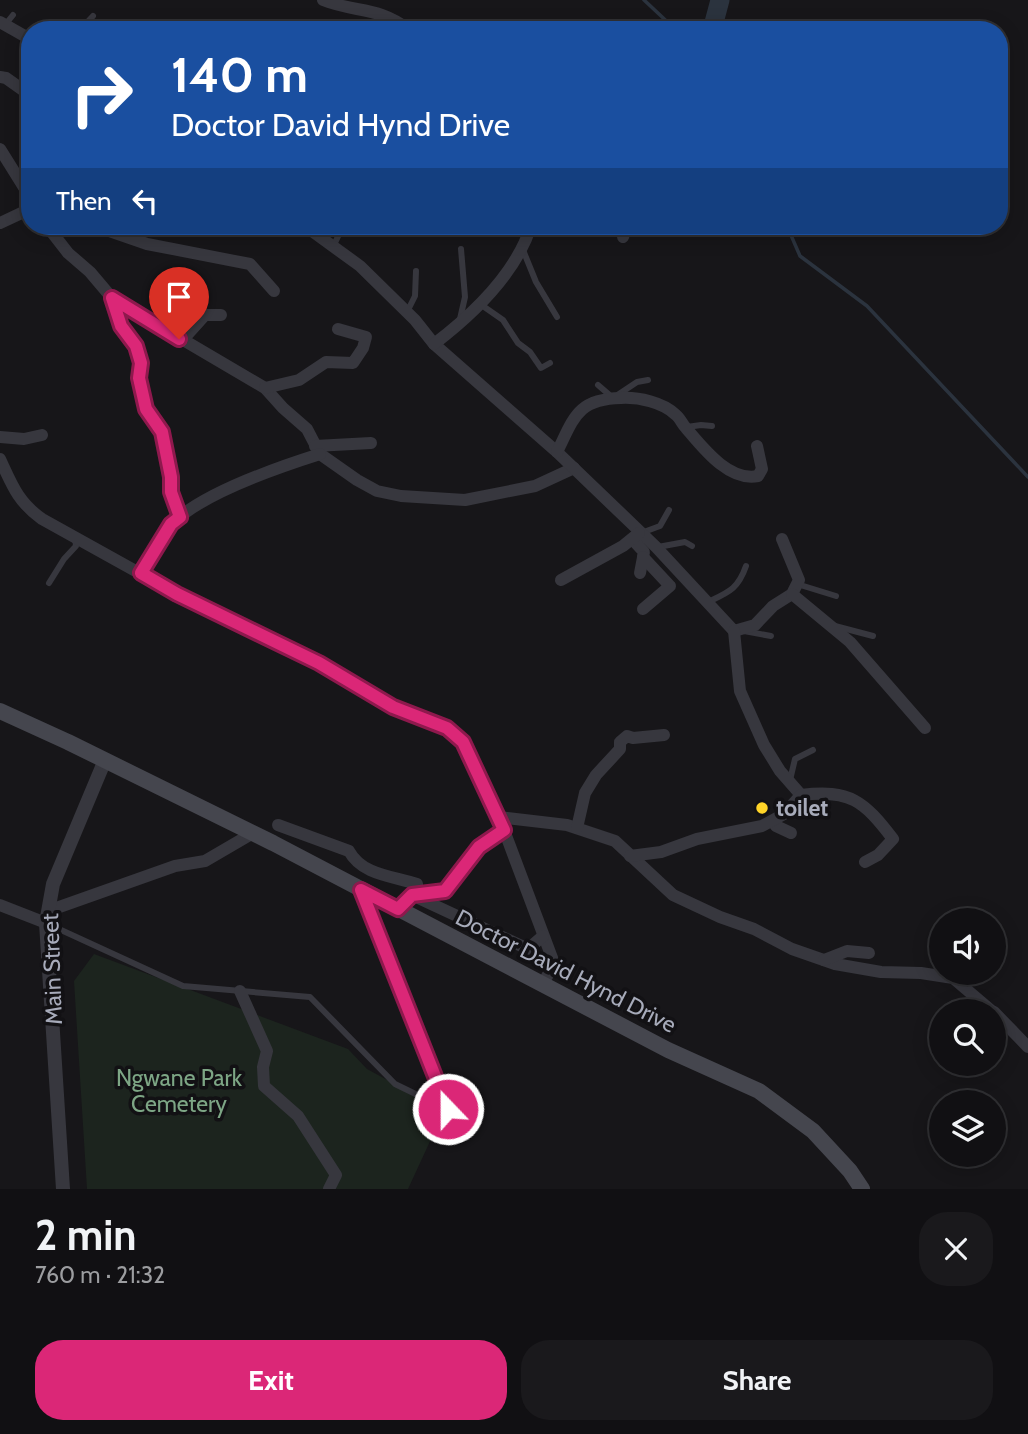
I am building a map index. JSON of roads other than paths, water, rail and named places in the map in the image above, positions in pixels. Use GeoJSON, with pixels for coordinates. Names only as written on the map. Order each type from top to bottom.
{"type":"FeatureCollection","features":[{"type":"Feature","properties":{"kind":"main road","name":"Doctor David Hynd Drive"},"geometry":{"type":"LineString","coordinates":[[0,711],[253,833],[667,1050],[760,1091],[813,1131],[850,1171],[862,1189]]}},
{"type":"Feature","properties":{"kind":"street"},"geometry":{"type":"LineString","coordinates":[[323,0],[381,13],[398,21]]}},
{"type":"Feature","properties":{"kind":"street"},"geometry":{"type":"LineString","coordinates":[[6,21],[21,32]]}},
{"type":"Feature","properties":{"kind":"street"},"geometry":{"type":"LineString","coordinates":[[0,77],[21,89]]}},
{"type":"Feature","properties":{"kind":"street"},"geometry":{"type":"LineString","coordinates":[[0,149],[21,183]]}},
{"type":"Feature","properties":{"kind":"street"},"geometry":{"type":"LineString","coordinates":[[0,223],[21,213]]}},
{"type":"Feature","properties":{"kind":"street"},"geometry":{"type":"LineString","coordinates":[[54,235],[112,298],[265,388],[307,429],[318,450],[357,480],[377,491],[401,496],[465,500],[535,486],[573,468]]}},
{"type":"Feature","properties":{"kind":"street"},"geometry":{"type":"LineString","coordinates":[[121,235],[147,244],[250,264],[274,290]]}},
{"type":"Feature","properties":{"kind":"street"},"geometry":{"type":"LineString","coordinates":[[316,235],[360,266],[407,312],[434,344],[573,468],[636,536],[644,552],[640,573]]}},
{"type":"Feature","properties":{"kind":"street"},"geometry":{"type":"LineString","coordinates":[[434,344],[480,304],[522,249],[527,235]]}},
{"type":"Feature","properties":{"kind":"street"},"geometry":{"type":"LineString","coordinates":[[112,298],[121,326],[136,346],[139,355],[139,378],[146,409],[162,432],[171,477],[171,492],[180,517]]}},
{"type":"Feature","properties":{"kind":"street"},"geometry":{"type":"LineString","coordinates":[[179,339],[187,335],[205,315],[221,315]]}},
{"type":"Feature","properties":{"kind":"street"},"geometry":{"type":"LineString","coordinates":[[265,388],[299,380],[326,362],[353,363],[363,348],[366,337],[338,329]]}},
{"type":"Feature","properties":{"kind":"street"},"geometry":{"type":"LineString","coordinates":[[557,452],[578,411],[595,401],[613,398],[634,398],[659,405],[676,414],[685,428],[733,474],[747,478],[758,476],[762,469],[757,446]]}},
{"type":"Feature","properties":{"kind":"street"},"geometry":{"type":"LineString","coordinates":[[0,438],[24,439],[42,435]]}},
{"type":"Feature","properties":{"kind":"street"},"geometry":{"type":"LineString","coordinates":[[141,573],[171,524],[188,510],[228,489],[318,450],[371,443]]}},
{"type":"Feature","properties":{"kind":"street"},"geometry":{"type":"LineString","coordinates":[[0,459],[18,498],[27,508],[177,594],[319,663],[393,707],[454,732],[463,742],[504,830],[554,963],[543,984]]}},
{"type":"Feature","properties":{"kind":"street"},"geometry":{"type":"LineString","coordinates":[[636,536],[656,547],[738,631],[740,691],[764,745],[801,795]]}},
{"type":"Feature","properties":{"kind":"street"},"geometry":{"type":"LineString","coordinates":[[561,580],[636,536]]}},
{"type":"Feature","properties":{"kind":"street"},"geometry":{"type":"LineString","coordinates":[[738,631],[755,625],[795,589],[799,580],[782,539]]}},
{"type":"Feature","properties":{"kind":"street"},"geometry":{"type":"LineString","coordinates":[[643,557],[670,586],[643,610]]}},
{"type":"Feature","properties":{"kind":"street"},"geometry":{"type":"LineString","coordinates":[[795,589],[826,623],[856,649],[925,727]]}},
{"type":"Feature","properties":{"kind":"street"},"geometry":{"type":"LineString","coordinates":[[577,828],[585,793],[596,775],[620,749],[620,742],[627,736],[633,738],[664,735]]}},
{"type":"Feature","properties":{"kind":"street","name":"Main Street"},"geometry":{"type":"LineString","coordinates":[[63,1189],[47,917],[53,884],[105,760]]}},
{"type":"Feature","properties":{"kind":"street"},"geometry":{"type":"LineString","coordinates":[[630,856],[662,852],[696,839],[762,826],[784,814],[801,795],[839,793],[869,811],[893,839],[878,855],[865,862]]}},
{"type":"Feature","properties":{"kind":"street"},"geometry":{"type":"LineString","coordinates":[[498,817],[568,825],[615,841],[673,895],[754,929],[792,949],[824,960],[881,972],[921,973],[953,978],[978,999]]}},
{"type":"Feature","properties":{"kind":"street"},"geometry":{"type":"LineString","coordinates":[[772,821],[791,833]]}},
{"type":"Feature","properties":{"kind":"street"},"geometry":{"type":"LineString","coordinates":[[278,825],[349,851],[366,871],[415,890],[528,949],[543,936]]}},
{"type":"Feature","properties":{"kind":"street"},"geometry":{"type":"LineString","coordinates":[[415,890],[445,891],[479,847],[504,830]]}},
{"type":"Feature","properties":{"kind":"street"},"geometry":{"type":"LineString","coordinates":[[0,905],[47,917],[175,866],[205,862],[253,833]]}},
{"type":"Feature","properties":{"kind":"street"},"geometry":{"type":"LineString","coordinates":[[398,909],[415,890]]}},
{"type":"Feature","properties":{"kind":"street"},"geometry":{"type":"LineString","coordinates":[[824,960],[846,951],[869,953]]}},
{"type":"Feature","properties":{"kind":"street"},"geometry":{"type":"LineString","coordinates":[[240,991],[267,1051],[263,1067],[264,1086],[298,1116],[336,1175],[329,1189]]}},
{"type":"Feature","properties":{"kind":"street"},"geometry":{"type":"LineString","coordinates":[[1006,1024],[1028,1047]]}},
{"type":"Feature","properties":{"kind":"lane"},"geometry":{"type":"LineString","coordinates":[[88,21],[93,16]]}},
{"type":"Feature","properties":{"kind":"lane"},"geometry":{"type":"LineString","coordinates":[[333,247],[339,235]]}},
{"type":"Feature","properties":{"kind":"lane"},"geometry":{"type":"LineString","coordinates":[[459,324],[465,297],[461,249]]}},
{"type":"Feature","properties":{"kind":"lane"},"geometry":{"type":"LineString","coordinates":[[522,249],[536,282],[557,317]]}},
{"type":"Feature","properties":{"kind":"lane"},"geometry":{"type":"LineString","coordinates":[[407,312],[415,296],[416,271]]}},
{"type":"Feature","properties":{"kind":"lane"},"geometry":{"type":"LineString","coordinates":[[480,304],[503,320],[541,368],[550,363]]}},
{"type":"Feature","properties":{"kind":"lane"},"geometry":{"type":"LineString","coordinates":[[598,385],[613,398],[637,383],[648,380]]}},
{"type":"Feature","properties":{"kind":"lane"},"geometry":{"type":"LineString","coordinates":[[685,428],[712,426]]}},
{"type":"Feature","properties":{"kind":"lane"},"geometry":{"type":"LineString","coordinates":[[636,536],[660,526],[669,510]]}},
{"type":"Feature","properties":{"kind":"lane"},"geometry":{"type":"LineString","coordinates":[[49,583],[76,546],[74,536]]}},
{"type":"Feature","properties":{"kind":"lane"},"geometry":{"type":"LineString","coordinates":[[656,547],[685,542],[692,546]]}},
{"type":"Feature","properties":{"kind":"lane"},"geometry":{"type":"LineString","coordinates":[[708,602],[730,592],[740,582],[746,566]]}},
{"type":"Feature","properties":{"kind":"lane"},"geometry":{"type":"LineString","coordinates":[[795,589],[836,596]]}},
{"type":"Feature","properties":{"kind":"lane"},"geometry":{"type":"LineString","coordinates":[[826,623],[873,636]]}},
{"type":"Feature","properties":{"kind":"lane"},"geometry":{"type":"LineString","coordinates":[[738,631],[771,636]]}},
{"type":"Feature","properties":{"kind":"lane"},"geometry":{"type":"LineString","coordinates":[[790,782],[794,759],[813,750]]}},
{"type":"Feature","properties":{"kind":"lane"},"geometry":{"type":"LineString","coordinates":[[47,917],[183,986],[310,997],[395,1084],[434,1103],[443,1116],[447,1113],[446,1101],[361,890]]}},
{"type":"Feature","properties":{"kind":"waterway"},"geometry":{"type":"LineString","coordinates":[[644,0],[666,21]]}},
{"type":"Feature","properties":{"kind":"waterway"},"geometry":{"type":"LineString","coordinates":[[714,21],[720,0]]}},
{"type":"Feature","properties":{"kind":"waterway"},"geometry":{"type":"LineString","coordinates":[[791,235],[800,256],[867,306],[1028,477]]}},
{"type":"Feature","properties":{"kind":"place","name":"toilet"},"geometry":{"type":"Point","coordinates":[762,808]}},
{"type":"Feature","properties":{"kind":"park label","name":"Ngwane Park Cemetery"},"geometry":{"type":"Point","coordinates":[179,1091]}}]}
